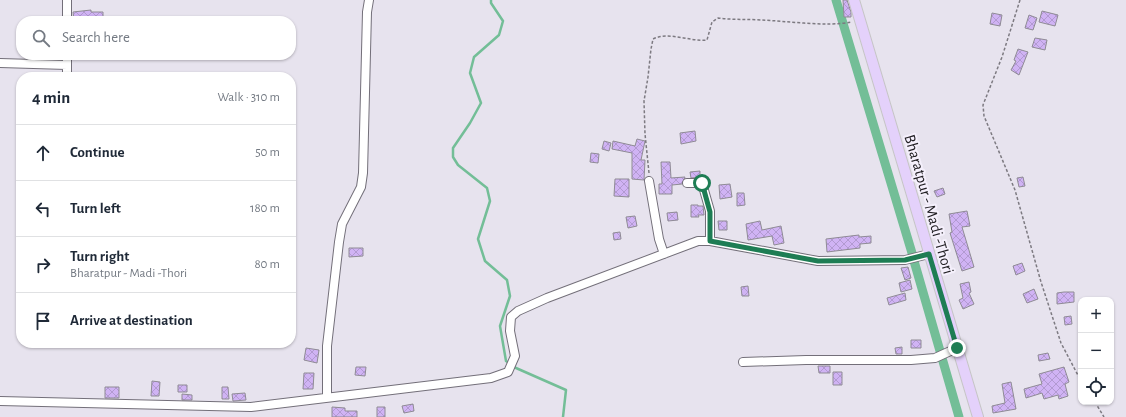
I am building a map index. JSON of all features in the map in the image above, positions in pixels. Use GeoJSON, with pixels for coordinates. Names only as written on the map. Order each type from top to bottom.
{"type":"FeatureCollection","features":[{"type":"Feature","properties":{"kind":"main road","name":"Bharatpur - Madi -Thori"},"geometry":{"type":"LineString","coordinates":[[854,0],[978,417]]}},
{"type":"Feature","properties":{"kind":"street"},"geometry":{"type":"LineString","coordinates":[[67,0],[67,16]]}},
{"type":"Feature","properties":{"kind":"street"},"geometry":{"type":"LineString","coordinates":[[327,397],[327,346],[339,242],[342,224],[360,187],[363,173],[367,12],[369,0]]}},
{"type":"Feature","properties":{"kind":"street"},"geometry":{"type":"LineString","coordinates":[[67,60],[67,72]]}},
{"type":"Feature","properties":{"kind":"street"},"geometry":{"type":"LineString","coordinates":[[0,63],[67,65]]}},
{"type":"Feature","properties":{"kind":"street"},"geometry":{"type":"LineString","coordinates":[[649,181],[659,239],[664,254]]}},
{"type":"Feature","properties":{"kind":"street"},"geometry":{"type":"LineString","coordinates":[[687,183],[702,183],[710,212],[710,241]]}},
{"type":"Feature","properties":{"kind":"street"},"geometry":{"type":"LineString","coordinates":[[0,401],[251,407],[492,378],[508,372],[515,356],[510,331],[511,317],[518,311],[547,298],[698,241],[710,241],[818,261],[905,260],[929,254]]}},
{"type":"Feature","properties":{"kind":"street"},"geometry":{"type":"LineString","coordinates":[[742,362],[806,360],[910,360],[935,358],[957,348]]}},
{"type":"Feature","properties":{"kind":"path"},"geometry":{"type":"LineString","coordinates":[[1020,0],[1002,57],[983,105],[984,116],[1015,190],[1041,282],[1061,343],[1078,375]]}},
{"type":"Feature","properties":{"kind":"path"},"geometry":{"type":"LineString","coordinates":[[649,181],[644,101],[653,39],[660,35],[699,41],[708,40],[712,22],[718,18],[830,24],[850,22]]}},
{"type":"Feature","properties":{"kind":"path"},"geometry":{"type":"LineString","coordinates":[[1097,405],[1104,417]]}},
{"type":"Feature","properties":{"kind":"building"},"geometry":{"type":"Polygon","coordinates":[[[843,0],[847,0],[851,17],[844,17],[843,0]]]}},
{"type":"Feature","properties":{"kind":"building"},"geometry":{"type":"Polygon","coordinates":[[[91,10],[91,12],[103,12],[103,16],[73,16],[73,12],[91,10]]]}},
{"type":"Feature","properties":{"kind":"building"},"geometry":{"type":"Polygon","coordinates":[[[1042,11],[1058,15],[1055,26],[1039,22],[1042,11]]]}},
{"type":"Feature","properties":{"kind":"building"},"geometry":{"type":"Polygon","coordinates":[[[992,13],[1002,15],[1000,26],[990,24],[992,13]]]}},
{"type":"Feature","properties":{"kind":"building"},"geometry":{"type":"Polygon","coordinates":[[[1029,15],[1037,18],[1033,30],[1025,28],[1029,15]]]}},
{"type":"Feature","properties":{"kind":"building"},"geometry":{"type":"Polygon","coordinates":[[[1035,38],[1047,40],[1045,50],[1032,47],[1035,38]]]}},
{"type":"Feature","properties":{"kind":"building"},"geometry":{"type":"Polygon","coordinates":[[[1018,49],[1028,52],[1019,75],[1011,70],[1016,61],[1014,60],[1018,49]]]}},
{"type":"Feature","properties":{"kind":"building"},"geometry":{"type":"Polygon","coordinates":[[[695,131],[696,141],[681,144],[680,133],[695,131]]]}},
{"type":"Feature","properties":{"kind":"building"},"geometry":{"type":"Polygon","coordinates":[[[637,139],[645,141],[641,160],[645,160],[644,180],[632,179],[632,153],[612,149],[613,141],[635,146],[637,139]]]}},
{"type":"Feature","properties":{"kind":"building"},"geometry":{"type":"Polygon","coordinates":[[[604,141],[611,143],[609,151],[602,149],[604,141]]]}},
{"type":"Feature","properties":{"kind":"building"},"geometry":{"type":"Polygon","coordinates":[[[591,153],[599,154],[598,163],[590,162],[591,153]]]}},
{"type":"Feature","properties":{"kind":"building"},"geometry":{"type":"Polygon","coordinates":[[[661,162],[670,162],[671,178],[685,177],[682,184],[672,185],[672,194],[659,194],[659,184],[662,184],[661,162]]]}},
{"type":"Feature","properties":{"kind":"building"},"geometry":{"type":"Polygon","coordinates":[[[700,171],[700,177],[691,178],[690,172],[700,171]]]}},
{"type":"Feature","properties":{"kind":"building"},"geometry":{"type":"Polygon","coordinates":[[[1023,177],[1025,186],[1019,187],[1017,178],[1023,177]]]}},
{"type":"Feature","properties":{"kind":"building"},"geometry":{"type":"Polygon","coordinates":[[[615,179],[629,179],[629,197],[614,196],[615,179]]]}},
{"type":"Feature","properties":{"kind":"building"},"geometry":{"type":"Polygon","coordinates":[[[730,184],[732,197],[720,199],[719,185],[730,184]]]}},
{"type":"Feature","properties":{"kind":"building"},"geometry":{"type":"Polygon","coordinates":[[[943,188],[945,194],[937,197],[934,191],[943,188]]]}},
{"type":"Feature","properties":{"kind":"building"},"geometry":{"type":"Polygon","coordinates":[[[737,193],[744,193],[745,205],[737,206],[737,193]]]}},
{"type":"Feature","properties":{"kind":"building"},"geometry":{"type":"Polygon","coordinates":[[[691,205],[703,206],[704,215],[698,215],[699,217],[691,217],[691,205]]]}},
{"type":"Feature","properties":{"kind":"building"},"geometry":{"type":"Polygon","coordinates":[[[967,211],[970,226],[962,227],[974,267],[962,271],[950,233],[952,232],[949,214],[967,211]]]}},
{"type":"Feature","properties":{"kind":"building"},"geometry":{"type":"Polygon","coordinates":[[[677,212],[678,220],[668,221],[667,213],[677,212]]]}},
{"type":"Feature","properties":{"kind":"building"},"geometry":{"type":"Polygon","coordinates":[[[635,216],[637,226],[628,228],[626,217],[635,216]]]}},
{"type":"Feature","properties":{"kind":"building"},"geometry":{"type":"Polygon","coordinates":[[[718,221],[727,221],[727,230],[719,230],[718,221]]]}},
{"type":"Feature","properties":{"kind":"building"},"geometry":{"type":"Polygon","coordinates":[[[760,221],[762,230],[781,226],[784,243],[774,245],[772,236],[748,240],[746,224],[760,221]]]}},
{"type":"Feature","properties":{"kind":"building"},"geometry":{"type":"Polygon","coordinates":[[[620,232],[621,239],[614,240],[613,233],[620,232]]]}},
{"type":"Feature","properties":{"kind":"building"},"geometry":{"type":"Polygon","coordinates":[[[859,235],[859,237],[871,236],[871,243],[860,244],[860,248],[827,252],[826,239],[859,235]]]}},
{"type":"Feature","properties":{"kind":"building"},"geometry":{"type":"Polygon","coordinates":[[[349,248],[363,248],[363,256],[349,257],[349,248]]]}},
{"type":"Feature","properties":{"kind":"building"},"geometry":{"type":"Polygon","coordinates":[[[1022,263],[1025,271],[1016,275],[1013,266],[1022,263]]]}},
{"type":"Feature","properties":{"kind":"building"},"geometry":{"type":"Polygon","coordinates":[[[908,267],[911,278],[905,280],[901,268],[908,267]]]}},
{"type":"Feature","properties":{"kind":"building"},"geometry":{"type":"Polygon","coordinates":[[[910,280],[912,289],[901,292],[899,283],[910,280]]]}},
{"type":"Feature","properties":{"kind":"building"},"geometry":{"type":"Polygon","coordinates":[[[969,282],[971,292],[969,293],[974,304],[963,309],[959,300],[963,298],[960,284],[969,282]]]}},
{"type":"Feature","properties":{"kind":"building"},"geometry":{"type":"Polygon","coordinates":[[[748,286],[749,296],[742,296],[741,287],[748,286]]]}},
{"type":"Feature","properties":{"kind":"building"},"geometry":{"type":"Polygon","coordinates":[[[1034,289],[1038,299],[1027,303],[1023,294],[1034,289]]]}},
{"type":"Feature","properties":{"kind":"building"},"geometry":{"type":"Polygon","coordinates":[[[1074,292],[1074,302],[1057,304],[1057,293],[1074,292]]]}},
{"type":"Feature","properties":{"kind":"building"},"geometry":{"type":"Polygon","coordinates":[[[905,293],[906,300],[889,305],[887,298],[905,293]]]}},
{"type":"Feature","properties":{"kind":"building"},"geometry":{"type":"Polygon","coordinates":[[[1071,316],[1072,324],[1065,325],[1064,317],[1071,316]]]}},
{"type":"Feature","properties":{"kind":"building"},"geometry":{"type":"Polygon","coordinates":[[[911,340],[921,340],[921,348],[911,348],[911,340]]]}},
{"type":"Feature","properties":{"kind":"building"},"geometry":{"type":"Polygon","coordinates":[[[902,347],[902,354],[896,354],[895,348],[902,347]]]}},
{"type":"Feature","properties":{"kind":"building"},"geometry":{"type":"Polygon","coordinates":[[[306,348],[319,350],[317,363],[304,360],[306,348]]]}},
{"type":"Feature","properties":{"kind":"building"},"geometry":{"type":"Polygon","coordinates":[[[1048,353],[1050,359],[1039,361],[1038,355],[1048,353]]]}},
{"type":"Feature","properties":{"kind":"building"},"geometry":{"type":"Polygon","coordinates":[[[818,366],[830,366],[830,373],[819,373],[818,366]]]}},
{"type":"Feature","properties":{"kind":"building"},"geometry":{"type":"Polygon","coordinates":[[[356,367],[366,367],[365,376],[355,375],[356,367]]]}},
{"type":"Feature","properties":{"kind":"building"},"geometry":{"type":"Polygon","coordinates":[[[1064,367],[1069,382],[1065,384],[1068,396],[1059,399],[1058,395],[1044,399],[1042,393],[1026,398],[1024,389],[1042,384],[1039,374],[1064,367]]]}},
{"type":"Feature","properties":{"kind":"building"},"geometry":{"type":"Polygon","coordinates":[[[833,372],[842,372],[842,385],[833,385],[833,372]]]}},
{"type":"Feature","properties":{"kind":"building"},"geometry":{"type":"Polygon","coordinates":[[[304,373],[314,373],[313,389],[303,389],[304,373]]]}},
{"type":"Feature","properties":{"kind":"building"},"geometry":{"type":"Polygon","coordinates":[[[152,381],[160,382],[159,396],[151,396],[152,381]]]}},
{"type":"Feature","properties":{"kind":"building"},"geometry":{"type":"Polygon","coordinates":[[[1011,382],[1016,409],[993,413],[992,406],[1005,403],[1002,384],[1011,382]]]}},
{"type":"Feature","properties":{"kind":"building"},"geometry":{"type":"Polygon","coordinates":[[[178,385],[187,385],[187,392],[178,392],[178,385]]]}},
{"type":"Feature","properties":{"kind":"building"},"geometry":{"type":"Polygon","coordinates":[[[105,387],[119,387],[119,398],[105,398],[105,387]]]}},
{"type":"Feature","properties":{"kind":"building"},"geometry":{"type":"Polygon","coordinates":[[[222,387],[228,387],[229,399],[222,399],[222,387]]]}},
{"type":"Feature","properties":{"kind":"building"},"geometry":{"type":"Polygon","coordinates":[[[245,393],[246,400],[233,401],[232,394],[245,393]]]}},
{"type":"Feature","properties":{"kind":"building"},"geometry":{"type":"Polygon","coordinates":[[[182,394],[192,395],[192,400],[182,400],[182,394]]]}},
{"type":"Feature","properties":{"kind":"building"},"geometry":{"type":"Polygon","coordinates":[[[413,404],[414,411],[404,413],[402,406],[413,404]]]}},
{"type":"Feature","properties":{"kind":"building"},"geometry":{"type":"Polygon","coordinates":[[[332,407],[345,408],[345,411],[357,411],[357,417],[332,417],[332,407]]]}},
{"type":"Feature","properties":{"kind":"building"},"geometry":{"type":"Polygon","coordinates":[[[377,407],[385,407],[385,417],[377,417],[377,407]]]}},
{"type":"Feature","properties":{"kind":"waterway"},"geometry":{"type":"LineString","coordinates":[[491,0],[491,3],[503,21],[499,35],[474,57],[470,73],[481,103],[470,123],[453,148],[453,157],[458,165],[487,188],[490,201],[478,239],[485,261],[507,280],[510,296],[500,326],[506,361],[516,368],[566,390],[563,417]]}},
{"type":"Feature","properties":{"kind":"waterway"},"geometry":{"type":"LineString","coordinates":[[836,0],[912,253]]}},
{"type":"Feature","properties":{"kind":"waterway"},"geometry":{"type":"LineString","coordinates":[[914,261],[940,351]]}},
{"type":"Feature","properties":{"kind":"waterway"},"geometry":{"type":"LineString","coordinates":[[942,358],[959,417]]}},
{"type":"Feature","properties":{"kind":"route"},"geometry":{"type":"LineString","coordinates":[[702,183],[710,212],[710,241],[818,261],[905,260],[929,254],[957,348]]}}]}
